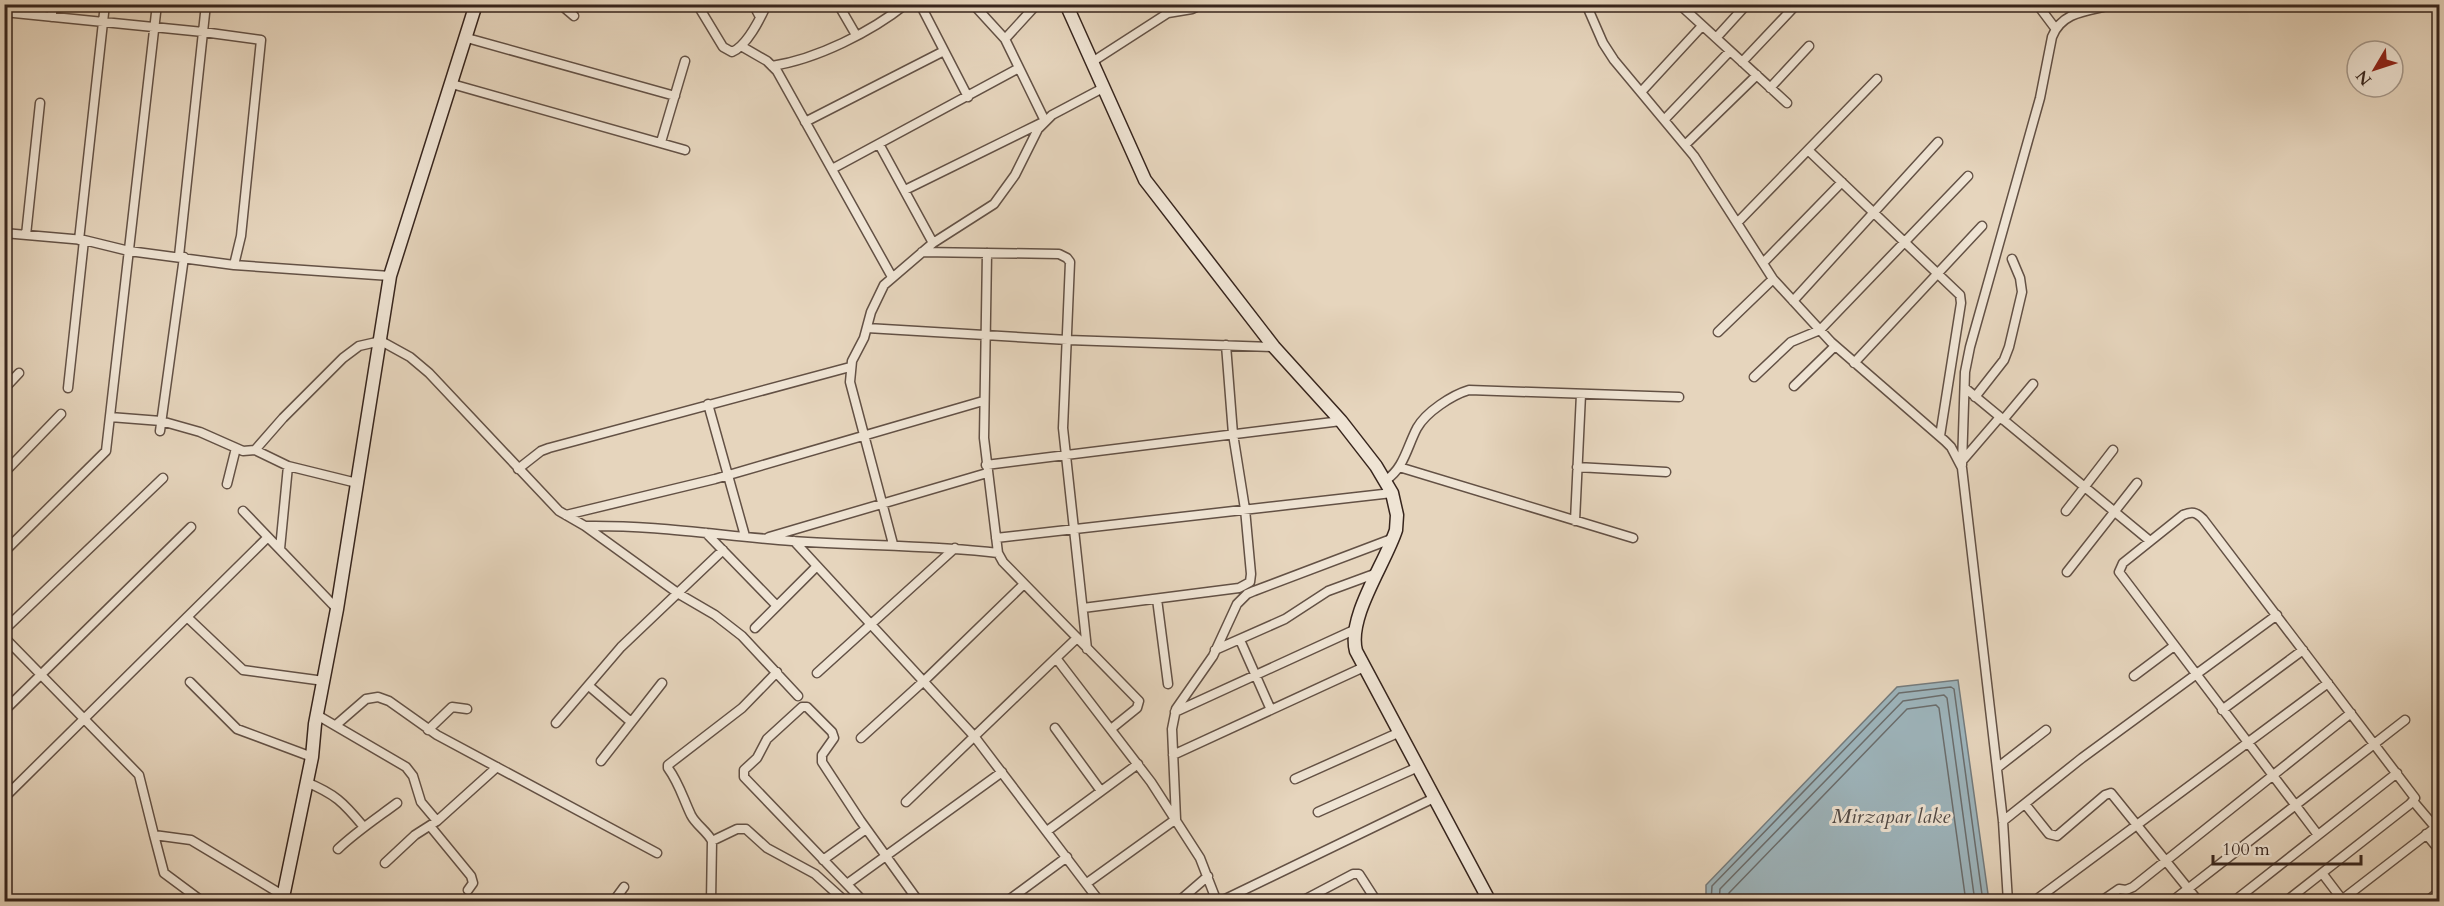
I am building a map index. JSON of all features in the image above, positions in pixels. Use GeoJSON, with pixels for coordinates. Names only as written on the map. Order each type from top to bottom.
{"type":"FeatureCollection","features":[{"type":"Feature","properties":{"kind":"street"},"geometry":{"type":"LineString","coordinates":[[52,4],[52,17]]}},
{"type":"Feature","properties":{"kind":"street"},"geometry":{"type":"LineString","coordinates":[[68,388],[105,4]]}},
{"type":"Feature","properties":{"kind":"street"},"geometry":{"type":"LineString","coordinates":[[4,552],[106,451],[157,4]]}},
{"type":"Feature","properties":{"kind":"street"},"geometry":{"type":"LineString","coordinates":[[160,431],[182,257],[206,4]]}},
{"type":"Feature","properties":{"kind":"street"},"geometry":{"type":"LineString","coordinates":[[154,835],[191,840],[284,899],[312,757],[390,276],[476,4]]}},
{"type":"Feature","properties":{"kind":"street"},"geometry":{"type":"LineString","coordinates":[[560,4],[574,16]]}},
{"type":"Feature","properties":{"kind":"street"},"geometry":{"type":"LineString","coordinates":[[697,4],[726,50],[735,52],[767,4]]}},
{"type":"Feature","properties":{"kind":"street"},"geometry":{"type":"LineString","coordinates":[[753,4],[760,17]]}},
{"type":"Feature","properties":{"kind":"street"},"geometry":{"type":"LineString","coordinates":[[838,4],[856,35]]}},
{"type":"Feature","properties":{"kind":"street"},"geometry":{"type":"LineString","coordinates":[[920,4],[968,97]]}},
{"type":"Feature","properties":{"kind":"street"},"geometry":{"type":"LineString","coordinates":[[1005,39],[1037,4]]}},
{"type":"Feature","properties":{"kind":"street"},"geometry":{"type":"LineString","coordinates":[[1066,4],[1145,180],[1274,347],[1341,421],[1386,480],[1392,493],[1397,515],[1394,537],[1354,630],[1353,639],[1356,651],[1490,902]]}},
{"type":"Feature","properties":{"kind":"street"},"geometry":{"type":"LineString","coordinates":[[1092,62],[1168,13],[1192,9],[1202,4]]}},
{"type":"Feature","properties":{"kind":"street"},"geometry":{"type":"LineString","coordinates":[[1586,4],[1603,43],[1614,60],[1685,145],[1773,279],[1835,346],[1940,436],[1963,464]]}},
{"type":"Feature","properties":{"kind":"street"},"geometry":{"type":"LineString","coordinates":[[1679,4],[1787,103]]}},
{"type":"Feature","properties":{"kind":"street"},"geometry":{"type":"LineString","coordinates":[[1716,38],[1747,4]]}},
{"type":"Feature","properties":{"kind":"street"},"geometry":{"type":"LineString","coordinates":[[2037,4],[2055,28]]}},
{"type":"Feature","properties":{"kind":"street"},"geometry":{"type":"LineString","coordinates":[[2008,902],[2003,821],[1963,464],[1965,372],[1975,324],[2040,98],[2055,28],[2063,19],[2086,8],[2116,4]]}},
{"type":"Feature","properties":{"kind":"street"},"geometry":{"type":"LineString","coordinates":[[975,5],[1005,39],[1045,121]]}},
{"type":"Feature","properties":{"kind":"street"},"geometry":{"type":"LineString","coordinates":[[772,66],[803,60],[856,35],[899,6]]}},
{"type":"Feature","properties":{"kind":"street"},"geometry":{"type":"LineString","coordinates":[[1742,62],[1795,6]]}},
{"type":"Feature","properties":{"kind":"street"},"geometry":{"type":"LineString","coordinates":[[4,12],[261,40],[241,236],[234,265]]}},
{"type":"Feature","properties":{"kind":"street"},"geometry":{"type":"LineString","coordinates":[[1641,92],[1702,26]]}},
{"type":"Feature","properties":{"kind":"street"},"geometry":{"type":"LineString","coordinates":[[467,38],[675,96]]}},
{"type":"Feature","properties":{"kind":"street"},"geometry":{"type":"LineString","coordinates":[[741,46],[772,66],[892,277]]}},
{"type":"Feature","properties":{"kind":"street"},"geometry":{"type":"LineString","coordinates":[[1770,88],[1809,46]]}},
{"type":"Feature","properties":{"kind":"street"},"geometry":{"type":"LineString","coordinates":[[805,122],[944,51]]}},
{"type":"Feature","properties":{"kind":"street"},"geometry":{"type":"LineString","coordinates":[[1665,119],[1730,51]]}},
{"type":"Feature","properties":{"kind":"street"},"geometry":{"type":"LineString","coordinates":[[661,142],[685,61]]}},
{"type":"Feature","properties":{"kind":"street"},"geometry":{"type":"LineString","coordinates":[[832,169],[1019,68]]}},
{"type":"Feature","properties":{"kind":"street"},"geometry":{"type":"LineString","coordinates":[[1685,145],[1757,75]]}},
{"type":"Feature","properties":{"kind":"street"},"geometry":{"type":"LineString","coordinates":[[1737,223],[1876,79]]}},
{"type":"Feature","properties":{"kind":"street"},"geometry":{"type":"LineString","coordinates":[[452,84],[684,150]]}},
{"type":"Feature","properties":{"kind":"street"},"geometry":{"type":"LineString","coordinates":[[905,190],[1045,121],[1103,88]]}},
{"type":"Feature","properties":{"kind":"street"},"geometry":{"type":"LineString","coordinates":[[26,235],[40,103]]}},
{"type":"Feature","properties":{"kind":"street"},"geometry":{"type":"LineString","coordinates":[[893,544],[850,382],[850,367],[879,293],[892,277],[933,243],[994,204],[1006,190],[1038,129],[1045,121]]}},
{"type":"Feature","properties":{"kind":"street"},"geometry":{"type":"LineString","coordinates":[[1793,300],[1938,141]]}},
{"type":"Feature","properties":{"kind":"street"},"geometry":{"type":"LineString","coordinates":[[879,144],[933,243]]}},
{"type":"Feature","properties":{"kind":"street"},"geometry":{"type":"LineString","coordinates":[[1808,150],[1962,299],[1940,436]]}},
{"type":"Feature","properties":{"kind":"street"},"geometry":{"type":"LineString","coordinates":[[1754,377],[1791,342],[1820,330],[1968,176]]}},
{"type":"Feature","properties":{"kind":"street"},"geometry":{"type":"LineString","coordinates":[[1762,263],[1842,182]]}},
{"type":"Feature","properties":{"kind":"street"},"geometry":{"type":"LineString","coordinates":[[1854,363],[1982,226]]}},
{"type":"Feature","properties":{"kind":"street"},"geometry":{"type":"LineString","coordinates":[[4,233],[82,240],[129,251],[234,265],[390,276]]}},
{"type":"Feature","properties":{"kind":"street"},"geometry":{"type":"LineString","coordinates":[[922,252],[1059,254],[1067,258],[1071,267],[1063,428],[1087,649]]}},
{"type":"Feature","properties":{"kind":"street"},"geometry":{"type":"LineString","coordinates":[[987,253],[987,335],[983,401],[986,469],[998,553],[1003,562],[1139,701],[1137,708],[1111,729]]}},
{"type":"Feature","properties":{"kind":"street"},"geometry":{"type":"LineString","coordinates":[[1975,397],[2004,360],[2009,347],[2022,292],[2020,278],[2012,259]]}},
{"type":"Feature","properties":{"kind":"street"},"geometry":{"type":"LineString","coordinates":[[1718,332],[1773,279]]}},
{"type":"Feature","properties":{"kind":"street"},"geometry":{"type":"LineString","coordinates":[[867,328],[1068,340],[1274,347]]}},
{"type":"Feature","properties":{"kind":"street"},"geometry":{"type":"LineString","coordinates":[[255,450],[343,358],[359,346],[381,341],[410,357],[429,373],[551,504],[679,594],[715,615],[742,636],[798,696]]}},
{"type":"Feature","properties":{"kind":"street"},"geometry":{"type":"LineString","coordinates":[[1083,608],[1248,585],[1251,574],[1245,508],[1233,434],[1226,345]]}},
{"type":"Feature","properties":{"kind":"street"},"geometry":{"type":"LineString","coordinates":[[1794,386],[1835,346]]}},
{"type":"Feature","properties":{"kind":"street"},"geometry":{"type":"LineString","coordinates":[[518,469],[541,451],[549,448],[850,367]]}},
{"type":"Feature","properties":{"kind":"street"},"geometry":{"type":"LineString","coordinates":[[4,389],[20,374]]}},
{"type":"Feature","properties":{"kind":"street"},"geometry":{"type":"LineString","coordinates":[[1963,464],[2033,384]]}},
{"type":"Feature","properties":{"kind":"street"},"geometry":{"type":"LineString","coordinates":[[1965,388],[2150,541]]}},
{"type":"Feature","properties":{"kind":"street"},"geometry":{"type":"LineString","coordinates":[[1386,480],[1400,467],[1419,424],[1459,393],[1469,390],[1679,397]]}},
{"type":"Feature","properties":{"kind":"street"},"geometry":{"type":"LineString","coordinates":[[1575,521],[1581,394]]}},
{"type":"Feature","properties":{"kind":"street"},"geometry":{"type":"LineString","coordinates":[[566,515],[729,475],[983,401]]}},
{"type":"Feature","properties":{"kind":"street"},"geometry":{"type":"LineString","coordinates":[[708,404],[745,536]]}},
{"type":"Feature","properties":{"kind":"street"},"geometry":{"type":"LineString","coordinates":[[4,473],[62,414]]}},
{"type":"Feature","properties":{"kind":"street"},"geometry":{"type":"LineString","coordinates":[[110,417],[161,421],[200,432],[243,451],[255,450],[288,466],[357,483]]}},
{"type":"Feature","properties":{"kind":"street"},"geometry":{"type":"LineString","coordinates":[[764,538],[882,504],[986,469],[1066,456],[1341,421]]}},
{"type":"Feature","properties":{"kind":"street"},"geometry":{"type":"LineString","coordinates":[[227,484],[236,448]]}},
{"type":"Feature","properties":{"kind":"street"},"geometry":{"type":"LineString","coordinates":[[2066,511],[2113,450]]}},
{"type":"Feature","properties":{"kind":"street"},"geometry":{"type":"LineString","coordinates":[[280,549],[288,466]]}},
{"type":"Feature","properties":{"kind":"street"},"geometry":{"type":"LineString","coordinates":[[1400,467],[1633,538]]}},
{"type":"Feature","properties":{"kind":"street"},"geometry":{"type":"LineString","coordinates":[[1577,467],[1666,472]]}},
{"type":"Feature","properties":{"kind":"street"},"geometry":{"type":"LineString","coordinates":[[4,630],[163,478]]}},
{"type":"Feature","properties":{"kind":"street"},"geometry":{"type":"LineString","coordinates":[[2067,572],[2137,483]]}},
{"type":"Feature","properties":{"kind":"street"},"geometry":{"type":"LineString","coordinates":[[996,538],[1392,493]]}},
{"type":"Feature","properties":{"kind":"street"},"geometry":{"type":"LineString","coordinates":[[243,511],[337,609]]}},
{"type":"Feature","properties":{"kind":"street"},"geometry":{"type":"LineString","coordinates":[[2285,902],[2413,801],[2414,794],[2204,519],[2195,512],[2183,515],[2123,563],[2120,572],[2271,776],[2318,835]]}},
{"type":"Feature","properties":{"kind":"street"},"geometry":{"type":"LineString","coordinates":[[585,526],[631,525],[794,541],[893,544],[998,553]]}},
{"type":"Feature","properties":{"kind":"street"},"geometry":{"type":"LineString","coordinates":[[4,711],[191,527]]}},
{"type":"Feature","properties":{"kind":"street"},"geometry":{"type":"LineString","coordinates":[[706,533],[777,606]]}},
{"type":"Feature","properties":{"kind":"street"},"geometry":{"type":"LineString","coordinates":[[4,798],[268,537]]}},
{"type":"Feature","properties":{"kind":"street"},"geometry":{"type":"LineString","coordinates":[[1176,819],[1172,729],[1175,712],[1181,699],[1215,650],[1237,604],[1247,594],[1394,537]]}},
{"type":"Feature","properties":{"kind":"street"},"geometry":{"type":"LineString","coordinates":[[794,541],[925,680],[974,736],[1101,902]]}},
{"type":"Feature","properties":{"kind":"street"},"geometry":{"type":"LineString","coordinates":[[817,673],[955,548]]}},
{"type":"Feature","properties":{"kind":"street"},"geometry":{"type":"LineString","coordinates":[[556,723],[621,647],[723,550]]}},
{"type":"Feature","properties":{"kind":"street"},"geometry":{"type":"LineString","coordinates":[[755,628],[817,566]]}},
{"type":"Feature","properties":{"kind":"street"},"geometry":{"type":"LineString","coordinates":[[1215,650],[1286,619],[1328,591],[1378,573]]}},
{"type":"Feature","properties":{"kind":"street"},"geometry":{"type":"LineString","coordinates":[[861,738],[1024,584]]}},
{"type":"Feature","properties":{"kind":"street"},"geometry":{"type":"LineString","coordinates":[[1157,598],[1168,684]]}},
{"type":"Feature","properties":{"kind":"street"},"geometry":{"type":"LineString","coordinates":[[2003,821],[2082,758],[2277,615]]}},
{"type":"Feature","properties":{"kind":"street"},"geometry":{"type":"LineString","coordinates":[[187,617],[243,670],[324,681]]}},
{"type":"Feature","properties":{"kind":"street"},"geometry":{"type":"LineString","coordinates":[[1175,712],[1354,630]]}},
{"type":"Feature","properties":{"kind":"street"},"geometry":{"type":"LineString","coordinates":[[4,637],[139,775],[164,873],[202,902]]}},
{"type":"Feature","properties":{"kind":"street"},"geometry":{"type":"LineString","coordinates":[[906,802],[1077,638]]}},
{"type":"Feature","properties":{"kind":"street"},"geometry":{"type":"LineString","coordinates":[[1240,640],[1271,710]]}},
{"type":"Feature","properties":{"kind":"street"},"geometry":{"type":"LineString","coordinates":[[2134,676],[2174,646]]}},
{"type":"Feature","properties":{"kind":"street"},"geometry":{"type":"LineString","coordinates":[[2222,710],[2303,650]]}},
{"type":"Feature","properties":{"kind":"street"},"geometry":{"type":"LineString","coordinates":[[1056,658],[1138,764],[1176,819],[1200,858],[1218,902],[1434,798]]}},
{"type":"Feature","properties":{"kind":"street"},"geometry":{"type":"LineString","coordinates":[[1173,755],[1365,667]]}},
{"type":"Feature","properties":{"kind":"street"},"geometry":{"type":"LineString","coordinates":[[708,900],[712,841],[692,816],[668,765],[742,708],[777,672]]}},
{"type":"Feature","properties":{"kind":"street"},"geometry":{"type":"LineString","coordinates":[[190,682],[237,729],[312,757]]}},
{"type":"Feature","properties":{"kind":"street"},"geometry":{"type":"LineString","coordinates":[[2033,902],[2248,744],[2328,682]]}},
{"type":"Feature","properties":{"kind":"street"},"geometry":{"type":"LineString","coordinates":[[601,761],[662,683]]}},
{"type":"Feature","properties":{"kind":"street"},"geometry":{"type":"LineString","coordinates":[[589,686],[631,722]]}},
{"type":"Feature","properties":{"kind":"street"},"geometry":{"type":"LineString","coordinates":[[336,725],[358,704],[366,699],[378,697],[401,707],[428,730],[657,853]]}},
{"type":"Feature","properties":{"kind":"street"},"geometry":{"type":"LineString","coordinates":[[864,902],[743,774],[744,770],[757,758],[767,739],[802,706],[807,707],[832,732],[834,738],[822,755],[822,762],[866,829],[919,902]]}},
{"type":"Feature","properties":{"kind":"street"},"geometry":{"type":"LineString","coordinates":[[428,730],[452,707],[467,709]]}},
{"type":"Feature","properties":{"kind":"street"},"geometry":{"type":"LineString","coordinates":[[2100,902],[2119,889],[2130,889],[2351,713]]}},
{"type":"Feature","properties":{"kind":"street"},"geometry":{"type":"LineString","coordinates":[[317,715],[406,767],[412,776],[421,802],[473,879],[468,890]]}},
{"type":"Feature","properties":{"kind":"street"},"geometry":{"type":"LineString","coordinates":[[2171,902],[2405,720]]}},
{"type":"Feature","properties":{"kind":"street"},"geometry":{"type":"LineString","coordinates":[[1055,728],[1101,791]]}},
{"type":"Feature","properties":{"kind":"street"},"geometry":{"type":"LineString","coordinates":[[1997,768],[2046,730]]}},
{"type":"Feature","properties":{"kind":"street"},"geometry":{"type":"LineString","coordinates":[[1295,779],[1400,732]]}},
{"type":"Feature","properties":{"kind":"street"},"geometry":{"type":"LineString","coordinates":[[1047,831],[1138,764]]}},
{"type":"Feature","properties":{"kind":"street"},"geometry":{"type":"LineString","coordinates":[[385,863],[497,767]]}},
{"type":"Feature","properties":{"kind":"street"},"geometry":{"type":"LineString","coordinates":[[1318,812],[1418,767]]}},
{"type":"Feature","properties":{"kind":"street"},"geometry":{"type":"LineString","coordinates":[[847,884],[1002,772]]}},
{"type":"Feature","properties":{"kind":"street"},"geometry":{"type":"LineString","coordinates":[[2233,902],[2397,772]]}},
{"type":"Feature","properties":{"kind":"street"},"geometry":{"type":"LineString","coordinates":[[306,782],[341,800],[363,826]]}},
{"type":"Feature","properties":{"kind":"street"},"geometry":{"type":"LineString","coordinates":[[2025,804],[2049,834],[2057,836],[2111,792],[2199,902]]}},
{"type":"Feature","properties":{"kind":"street"},"geometry":{"type":"LineString","coordinates":[[2322,873],[2342,901],[2437,826],[2413,801]]}},
{"type":"Feature","properties":{"kind":"street"},"geometry":{"type":"LineString","coordinates":[[338,849],[363,826],[397,803]]}},
{"type":"Feature","properties":{"kind":"street"},"geometry":{"type":"LineString","coordinates":[[1087,883],[1176,819]]}},
{"type":"Feature","properties":{"kind":"street"},"geometry":{"type":"LineString","coordinates":[[712,841],[737,829],[746,829],[767,848],[815,874],[846,902]]}},
{"type":"Feature","properties":{"kind":"street"},"geometry":{"type":"LineString","coordinates":[[824,860],[866,829]]}},
{"type":"Feature","properties":{"kind":"street"},"geometry":{"type":"LineString","coordinates":[[2426,834],[2439,851]]}},
{"type":"Feature","properties":{"kind":"street"},"geometry":{"type":"LineString","coordinates":[[1006,902],[1066,856]]}},
{"type":"Feature","properties":{"kind":"street"},"geometry":{"type":"LineString","coordinates":[[1300,902],[1359,873],[1377,902]]}},
{"type":"Feature","properties":{"kind":"street"},"geometry":{"type":"LineString","coordinates":[[1178,902],[1208,876]]}},
{"type":"Feature","properties":{"kind":"street"},"geometry":{"type":"LineString","coordinates":[[613,902],[624,887]]}},
{"type":"Feature","properties":{"kind":"street"},"geometry":{"type":"LineString","coordinates":[[2426,902],[2439,891]]}},
{"type":"Feature","properties":{"kind":"water","name":"Mirzapar lake"},"geometry":{"type":"Polygon","coordinates":[[[1958,680],[1989,901],[1706,901],[1706,885],[1897,687],[1958,680]]]}}]}
